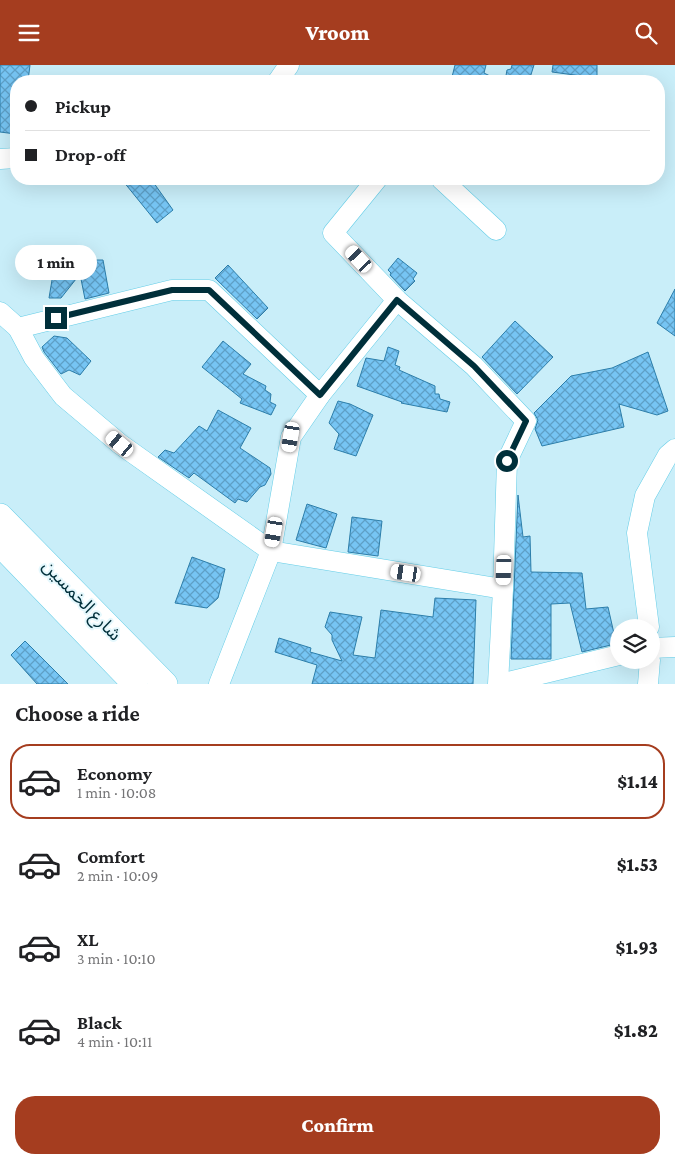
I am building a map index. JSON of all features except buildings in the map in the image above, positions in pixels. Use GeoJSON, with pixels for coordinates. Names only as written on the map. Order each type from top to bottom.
{"type":"FeatureCollection","features":[{"type":"Feature","properties":{"kind":"main road","name":"شارع الخمسين"},"geometry":{"type":"LineString","coordinates":[[0,516],[164,684]]}},
{"type":"Feature","properties":{"kind":"main road","name":"شارع الخمسين"},"geometry":{"type":"LineString","coordinates":[[0,544],[135,684]]}},
{"type":"Feature","properties":{"kind":"street"},"geometry":{"type":"LineString","coordinates":[[372,185],[333,233],[397,300],[474,366],[526,421],[507,461],[499,684],[610,657]]}},
{"type":"Feature","properties":{"kind":"street"},"geometry":{"type":"LineString","coordinates":[[448,185],[496,229]]}},
{"type":"Feature","properties":{"kind":"street"},"geometry":{"type":"LineString","coordinates":[[18,328],[172,290],[209,290],[320,395]]}},
{"type":"Feature","properties":{"kind":"street"},"geometry":{"type":"LineString","coordinates":[[220,684],[271,551],[291,437],[320,395],[397,300]]}},
{"type":"Feature","properties":{"kind":"street"},"geometry":{"type":"LineString","coordinates":[[0,312],[18,328],[34,358],[63,396],[120,444],[271,551],[503,589]]}},
{"type":"Feature","properties":{"kind":"street"},"geometry":{"type":"LineString","coordinates":[[648,619],[638,533],[645,496],[668,455],[675,449]]}},
{"type":"Feature","properties":{"kind":"street"},"geometry":{"type":"LineString","coordinates":[[660,647],[675,647]]}},
{"type":"Feature","properties":{"kind":"street"},"geometry":{"type":"LineString","coordinates":[[648,684],[649,669]]}},
{"type":"Feature","properties":{"kind":"route"},"geometry":{"type":"LineString","coordinates":[[56,318],[172,290],[209,290],[320,395],[397,300],[474,366],[526,421],[507,461]]}}]}
